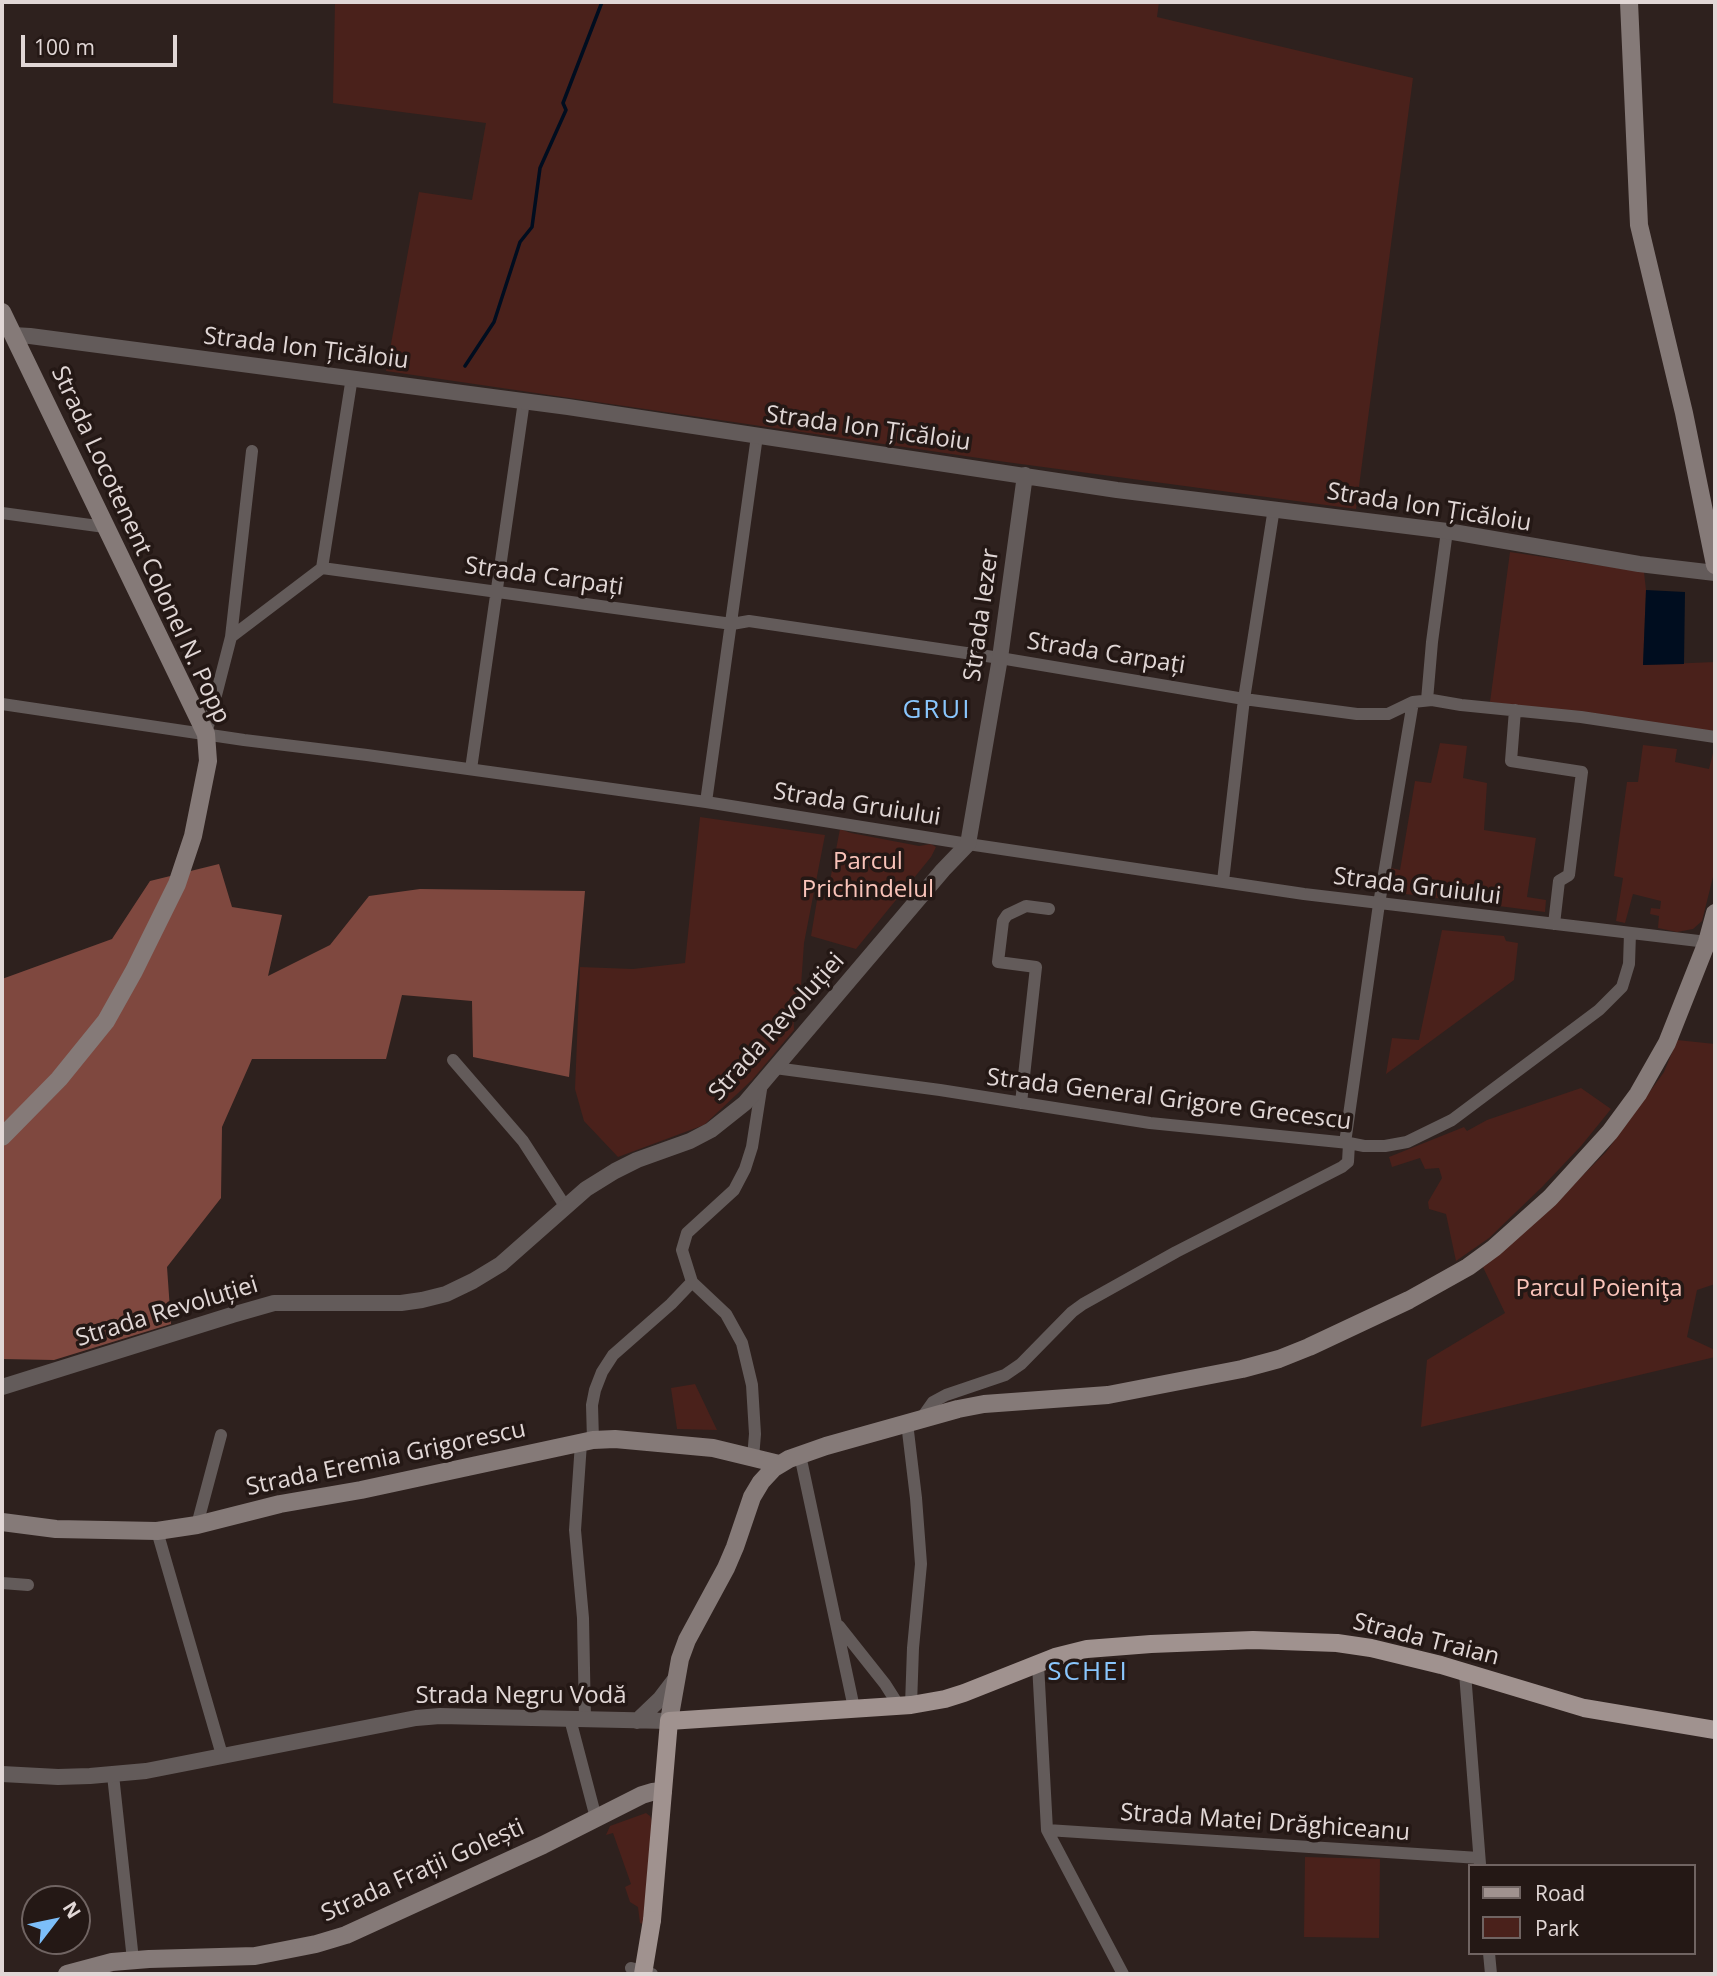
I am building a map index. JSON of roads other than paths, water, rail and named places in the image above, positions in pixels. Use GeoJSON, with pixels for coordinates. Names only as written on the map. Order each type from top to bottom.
{"type":"FeatureCollection","features":[{"type":"Feature","properties":{"kind":"main road"},"geometry":{"type":"LineString","coordinates":[[1629,2],[1639,225],[1684,413],[1715,565]]}},
{"type":"Feature","properties":{"kind":"main road","name":"Strada Locotenent Colonel N. Popp"},"geometry":{"type":"LineString","coordinates":[[2,312],[8,334],[206,734],[208,761],[194,836],[177,884],[134,971],[106,1021],[59,1079],[2,1137]]}},
{"type":"Feature","properties":{"kind":"main road"},"geometry":{"type":"LineString","coordinates":[[637,1971],[652,1920],[665,1758],[680,1659],[687,1640],[726,1568],[752,1497],[761,1482],[779,1464],[800,1455],[914,1421],[984,1404],[1120,1394],[1279,1359],[1310,1348],[1409,1300],[1468,1267],[1494,1248],[1550,1198],[1603,1140],[1638,1094],[1667,1043],[1711,943],[1715,913]]}},
{"type":"Feature","properties":{"kind":"main road","name":"Strada Eremia Grigorescu"},"geometry":{"type":"LineString","coordinates":[[2,1522],[56,1529],[157,1531],[197,1525],[280,1504],[587,1441],[615,1439],[713,1448],[779,1464]]}},
{"type":"Feature","properties":{"kind":"main road","name":"Strada Traian"},"geometry":{"type":"LineString","coordinates":[[1038,1664],[1072,1653],[1114,1647],[1235,1640],[1336,1643],[1417,1658],[1584,1708],[1715,1730]]}},
{"type":"Feature","properties":{"kind":"main road","name":"Strada Negru Vodă"},"geometry":{"type":"LineString","coordinates":[[669,1721],[905,1705],[945,1699],[1038,1664]]}},
{"type":"Feature","properties":{"kind":"main road"},"geometry":{"type":"LineString","coordinates":[[665,1758],[682,1735],[700,1720],[682,1700],[676,1678]]}},
{"type":"Feature","properties":{"kind":"main road","name":"Strada Frații Golești"},"geometry":{"type":"LineString","coordinates":[[67,1974],[112,1962],[255,1956],[346,1935],[543,1845],[642,1795],[663,1791]]}},
{"type":"Feature","properties":{"kind":"street","name":"Strada Ion Țicăloiu"},"geometry":{"type":"LineString","coordinates":[[8,334],[524,401],[1117,490],[1447,531],[1639,564],[1715,573]]}},
{"type":"Feature","properties":{"kind":"street"},"geometry":{"type":"LineString","coordinates":[[231,637],[322,568],[352,377]]}},
{"type":"Feature","properties":{"kind":"street"},"geometry":{"type":"LineString","coordinates":[[471,769],[524,401]]}},
{"type":"Feature","properties":{"kind":"street"},"geometry":{"type":"LineString","coordinates":[[706,802],[757,436]]}},
{"type":"Feature","properties":{"kind":"street"},"geometry":{"type":"LineString","coordinates":[[206,734],[231,637],[252,452]]}},
{"type":"Feature","properties":{"kind":"street","name":"Strada Iezer"},"geometry":{"type":"LineString","coordinates":[[968,844],[1000,658],[1025,475]]}},
{"type":"Feature","properties":{"kind":"street"},"geometry":{"type":"LineString","coordinates":[[1223,881],[1244,699],[1274,508]]}},
{"type":"Feature","properties":{"kind":"street"},"geometry":{"type":"LineString","coordinates":[[2,513],[105,527]]}},
{"type":"Feature","properties":{"kind":"street"},"geometry":{"type":"LineString","coordinates":[[1427,700],[1447,531]]}},
{"type":"Feature","properties":{"kind":"street","name":"Strada Carpați"},"geometry":{"type":"LineString","coordinates":[[322,568],[732,624],[750,621],[1000,658],[1244,699],[1357,714],[1388,713],[1413,702],[1427,700],[1581,717],[1715,737]]}},
{"type":"Feature","properties":{"kind":"street"},"geometry":{"type":"LineString","coordinates":[[905,1705],[921,1564],[914,1421],[933,1402],[946,1395],[1005,1375],[1021,1364],[1083,1304],[1176,1252],[1342,1167],[1348,1161],[1347,1143],[1379,904],[1413,702]]}},
{"type":"Feature","properties":{"kind":"street","name":"Strada Gruiului"},"geometry":{"type":"LineString","coordinates":[[2,704],[706,802],[968,844],[1379,904],[1711,943]]}},
{"type":"Feature","properties":{"kind":"street"},"geometry":{"type":"LineString","coordinates":[[1515,710],[1511,761],[1582,772],[1569,875],[1559,881],[1554,924]]}},
{"type":"Feature","properties":{"kind":"street","name":"Strada Revoluției"},"geometry":{"type":"LineString","coordinates":[[2,1387],[274,1303],[401,1303],[446,1294],[473,1281],[501,1264],[586,1189],[637,1160],[690,1141],[711,1130],[745,1103],[934,880],[968,844]]}},
{"type":"Feature","properties":{"kind":"street"},"geometry":{"type":"LineString","coordinates":[[1021,1103],[1036,967],[998,962],[1003,921],[1007,915],[1026,906],[1049,909]]}},
{"type":"Feature","properties":{"kind":"street","name":"Strada General Grigore Grecescu"},"geometry":{"type":"LineString","coordinates":[[775,1068],[1150,1123],[1385,1146],[1407,1142],[1452,1120],[1600,1010],[1622,987],[1629,964],[1630,933]]}},
{"type":"Feature","properties":{"kind":"street"},"geometry":{"type":"LineString","coordinates":[[453,1060],[523,1141],[565,1206]]}},
{"type":"Feature","properties":{"kind":"street"},"geometry":{"type":"LineString","coordinates":[[753,1458],[755,1434],[752,1385],[742,1343],[726,1314],[692,1282],[682,1250],[687,1233],[734,1190],[739,1180],[752,1147],[762,1083]]}},
{"type":"Feature","properties":{"kind":"street"},"geometry":{"type":"LineString","coordinates":[[596,1818],[578,1719],[583,1618],[575,1530],[592,1405],[602,1372],[613,1355],[692,1282]]}},
{"type":"Feature","properties":{"kind":"street"},"geometry":{"type":"LineString","coordinates":[[197,1525],[221,1435]]}},
{"type":"Feature","properties":{"kind":"street"},"geometry":{"type":"LineString","coordinates":[[800,1455],[854,1708]]}},
{"type":"Feature","properties":{"kind":"street"},"geometry":{"type":"LineString","coordinates":[[157,1531],[222,1755]]}},
{"type":"Feature","properties":{"kind":"street"},"geometry":{"type":"LineString","coordinates":[[2,1583],[28,1585]]}},
{"type":"Feature","properties":{"kind":"street"},"geometry":{"type":"LineString","coordinates":[[836,1623],[905,1705]]}},
{"type":"Feature","properties":{"kind":"street"},"geometry":{"type":"LineString","coordinates":[[1038,1664],[1047,1830],[1123,1974]]}},
{"type":"Feature","properties":{"kind":"street"},"geometry":{"type":"LineString","coordinates":[[1465,1673],[1479,1862]]}},
{"type":"Feature","properties":{"kind":"street"},"geometry":{"type":"LineString","coordinates":[[637,1721],[660,1699],[676,1678]]}},
{"type":"Feature","properties":{"kind":"street","name":"Strada Negru Vodă"},"geometry":{"type":"LineString","coordinates":[[2,1774],[58,1777],[146,1771],[416,1718],[440,1716],[669,1721]]}},
{"type":"Feature","properties":{"kind":"street"},"geometry":{"type":"LineString","coordinates":[[113,1775],[133,1960]]}},
{"type":"Feature","properties":{"kind":"street","name":"Strada Matei Drăghiceanu"},"geometry":{"type":"LineString","coordinates":[[1047,1830],[1479,1862]]}},
{"type":"Feature","properties":{"kind":"street"},"geometry":{"type":"LineString","coordinates":[[1489,1955],[1491,1974]]}},
{"type":"Feature","properties":{"kind":"street"},"geometry":{"type":"LineString","coordinates":[[637,1971],[653,1974]]}},
{"type":"Feature","properties":{"kind":"water"},"geometry":{"type":"Polygon","coordinates":[[[1646,590],[1685,592],[1684,664],[1643,665],[1646,590]]]}},
{"type":"Feature","properties":{"kind":"waterway"},"geometry":{"type":"LineString","coordinates":[[465,366],[494,322],[520,242],[532,227],[540,168],[566,110],[563,103],[602,2]]}},
{"type":"Feature","properties":{"kind":"district","name":"GRUI"},"geometry":{"type":"Point","coordinates":[937,711]}},
{"type":"Feature","properties":{"kind":"district","name":"SCHEI"},"geometry":{"type":"Point","coordinates":[1088,1673]}},
{"type":"Feature","properties":{"kind":"park label","name":"Parcul Prichindelul"},"geometry":{"type":"Point","coordinates":[868,876]}},
{"type":"Feature","properties":{"kind":"park label","name":"Parcul Poieniţa"},"geometry":{"type":"Point","coordinates":[1599,1289]}}]}
